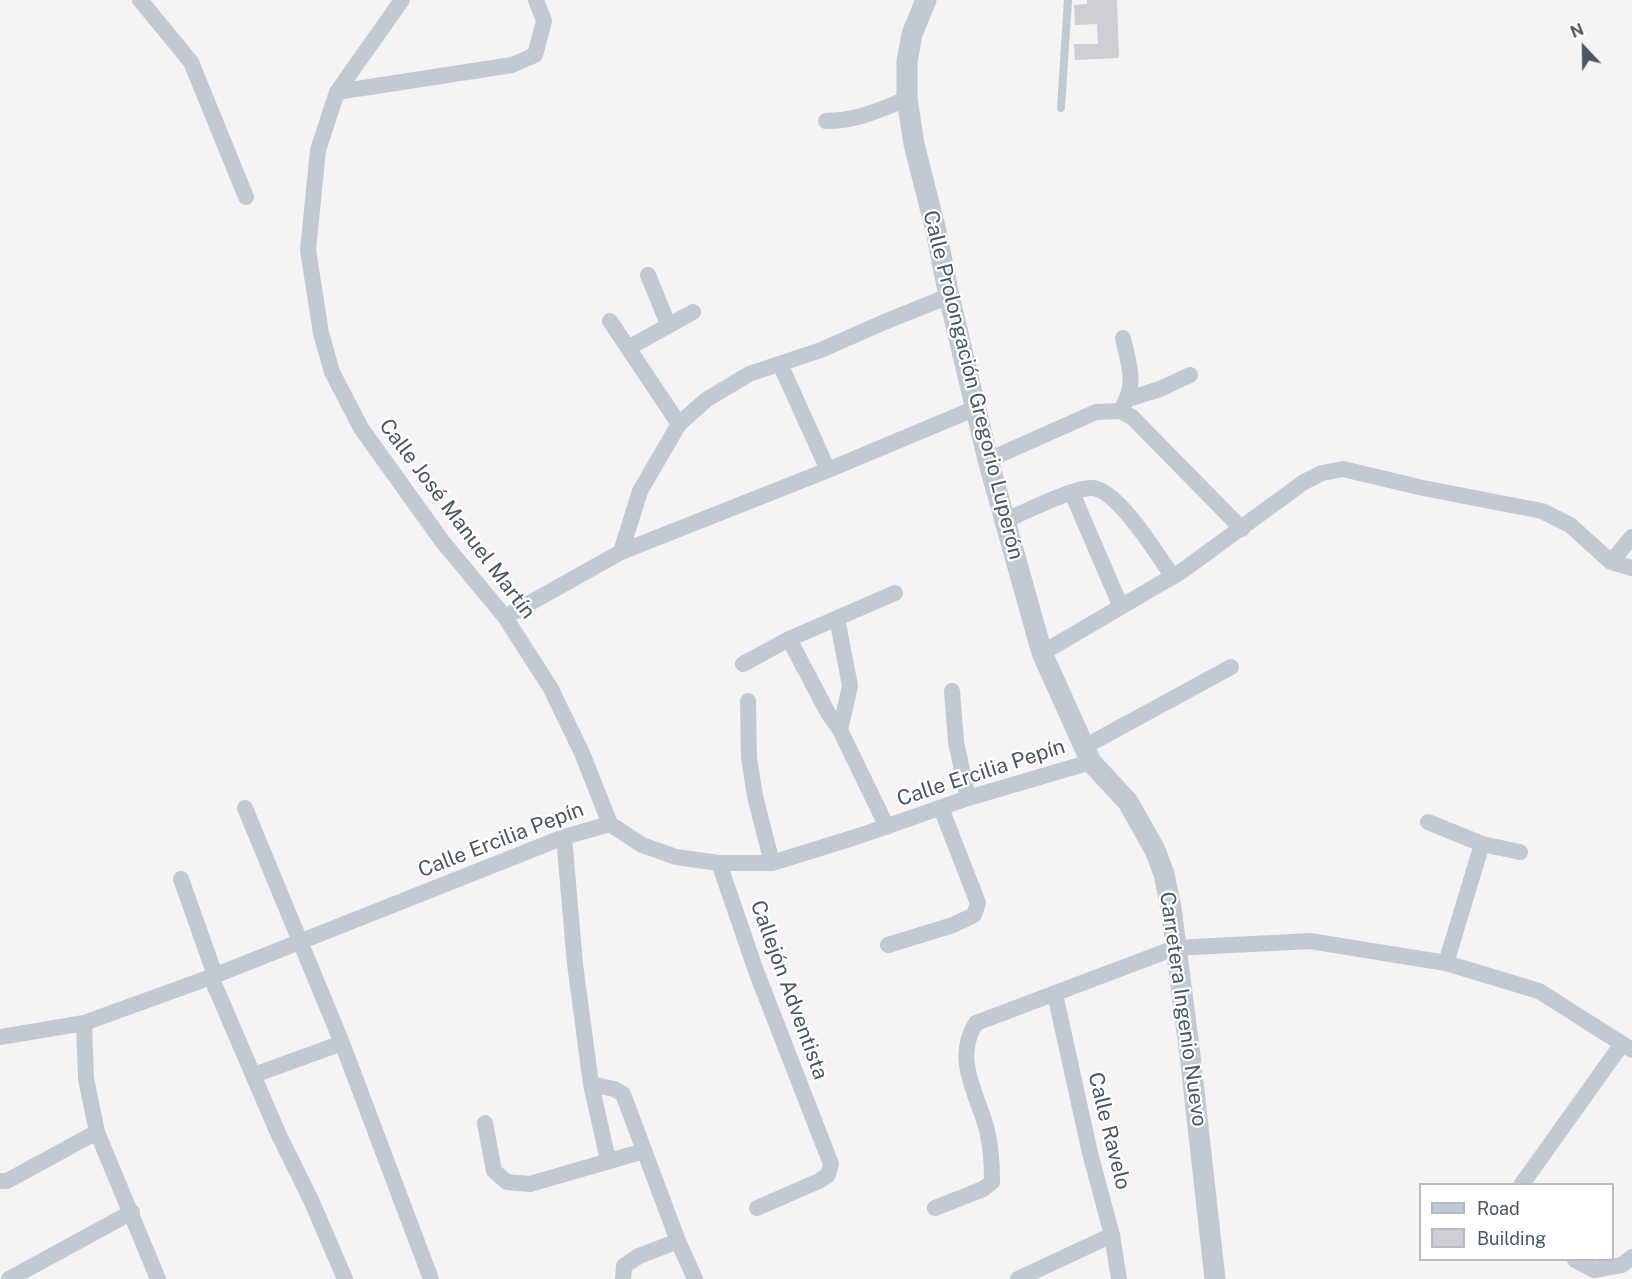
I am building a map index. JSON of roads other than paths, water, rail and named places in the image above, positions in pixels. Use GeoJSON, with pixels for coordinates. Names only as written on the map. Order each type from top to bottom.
{"type":"FeatureCollection","features":[{"type":"Feature","properties":{"kind":"street"},"geometry":{"type":"LineString","coordinates":[[140,0],[191,62],[246,197]]}},
{"type":"Feature","properties":{"kind":"street","name":"Calle José Manuel Martín"},"geometry":{"type":"LineString","coordinates":[[402,0],[337,92],[318,150],[308,250],[321,333],[332,372],[360,428],[442,541],[504,617],[550,687],[582,753],[609,824]]}},
{"type":"Feature","properties":{"kind":"street"},"geometry":{"type":"LineString","coordinates":[[337,92],[512,65],[535,55],[544,21],[536,0]]}},
{"type":"Feature","properties":{"kind":"street","name":"Calle Prolongación Gregorio Luperón"},"geometry":{"type":"LineString","coordinates":[[926,0],[910,44],[907,62],[907,99],[914,144],[988,460],[1030,616],[1042,653],[1087,754]]}},
{"type":"Feature","properties":{"kind":"street"},"geometry":{"type":"LineString","coordinates":[[826,121],[845,121],[907,99]]}},
{"type":"Feature","properties":{"kind":"street"},"geometry":{"type":"LineString","coordinates":[[648,275],[668,324]]}},
{"type":"Feature","properties":{"kind":"street"},"geometry":{"type":"LineString","coordinates":[[621,552],[640,491],[679,424],[706,400],[749,374],[821,350],[949,296]]}},
{"type":"Feature","properties":{"kind":"street"},"geometry":{"type":"LineString","coordinates":[[628,348],[693,312]]}},
{"type":"Feature","properties":{"kind":"street"},"geometry":{"type":"LineString","coordinates":[[610,321],[679,424]]}},
{"type":"Feature","properties":{"kind":"street"},"geometry":{"type":"LineString","coordinates":[[1123,338],[1131,376],[1124,405],[1132,417],[1242,529]]}},
{"type":"Feature","properties":{"kind":"street"},"geometry":{"type":"LineString","coordinates":[[780,364],[828,470]]}},
{"type":"Feature","properties":{"kind":"street"},"geometry":{"type":"LineString","coordinates":[[988,460],[1096,412],[1124,405],[1190,375]]}},
{"type":"Feature","properties":{"kind":"street"},"geometry":{"type":"LineString","coordinates":[[504,617],[621,552],[828,470],[976,408]]}},
{"type":"Feature","properties":{"kind":"street"},"geometry":{"type":"LineString","coordinates":[[1042,653],[1173,577],[1322,472],[1343,469],[1423,488],[1542,511],[1570,525],[1611,562],[1632,568]]}},
{"type":"Feature","properties":{"kind":"street"},"geometry":{"type":"LineString","coordinates":[[1006,520],[1072,493],[1093,488],[1105,492],[1121,504],[1173,577]]}},
{"type":"Feature","properties":{"kind":"street"},"geometry":{"type":"LineString","coordinates":[[1072,493],[1120,607]]}},
{"type":"Feature","properties":{"kind":"street"},"geometry":{"type":"LineString","coordinates":[[1611,562],[1632,537]]}},
{"type":"Feature","properties":{"kind":"street"},"geometry":{"type":"LineString","coordinates":[[743,664],[789,639],[895,593]]}},
{"type":"Feature","properties":{"kind":"street"},"geometry":{"type":"LineString","coordinates":[[837,618],[849,686],[840,730]]}},
{"type":"Feature","properties":{"kind":"street"},"geometry":{"type":"LineString","coordinates":[[789,639],[828,713],[840,730],[887,827]]}},
{"type":"Feature","properties":{"kind":"street","name":"Calle Ercilia Pepín"},"geometry":{"type":"LineString","coordinates":[[0,1037],[84,1023],[213,976],[564,837],[609,824],[642,845],[676,857],[719,863],[771,863],[887,827],[1087,754],[1231,667]]}},
{"type":"Feature","properties":{"kind":"street"},"geometry":{"type":"LineString","coordinates":[[952,691],[956,742],[968,798]]}},
{"type":"Feature","properties":{"kind":"street"},"geometry":{"type":"LineString","coordinates":[[748,701],[749,758],[754,796],[771,863]]}},
{"type":"Feature","properties":{"kind":"street","name":"Carretera Ingenio Nuevo"},"geometry":{"type":"LineString","coordinates":[[1087,754],[1128,802],[1155,850],[1164,874],[1171,908],[1192,1067],[1215,1279]]}},
{"type":"Feature","properties":{"kind":"street"},"geometry":{"type":"LineString","coordinates":[[245,808],[342,1043],[431,1279]]}},
{"type":"Feature","properties":{"kind":"street"},"geometry":{"type":"LineString","coordinates":[[888,945],[953,925],[974,915],[978,903],[941,808]]}},
{"type":"Feature","properties":{"kind":"street"},"geometry":{"type":"LineString","coordinates":[[1428,822],[1482,844],[1520,852]]}},
{"type":"Feature","properties":{"kind":"street"},"geometry":{"type":"LineString","coordinates":[[564,837],[575,964],[591,1084],[608,1160]]}},
{"type":"Feature","properties":{"kind":"street"},"geometry":{"type":"LineString","coordinates":[[1446,963],[1482,844]]}},
{"type":"Feature","properties":{"kind":"street","name":"Callejón Adventista"},"geometry":{"type":"LineString","coordinates":[[719,863],[760,982],[831,1164],[828,1175],[819,1181],[757,1208]]}},
{"type":"Feature","properties":{"kind":"street"},"geometry":{"type":"LineString","coordinates":[[181,879],[213,976],[254,1075],[345,1279]]}},
{"type":"Feature","properties":{"kind":"street"},"geometry":{"type":"LineString","coordinates":[[935,1208],[983,1189],[992,1182],[987,1132],[966,1064],[969,1034],[976,1023],[1175,948],[1310,941],[1446,963],[1539,991],[1627,1047],[1524,1183]]}},
{"type":"Feature","properties":{"kind":"street","name":"Calle Ravelo"},"geometry":{"type":"LineString","coordinates":[[1055,994],[1090,1154],[1112,1235],[1119,1279]]}},
{"type":"Feature","properties":{"kind":"street"},"geometry":{"type":"LineString","coordinates":[[84,1023],[86,1079],[97,1132],[158,1279]]}},
{"type":"Feature","properties":{"kind":"street"},"geometry":{"type":"LineString","coordinates":[[254,1075],[342,1043]]}},
{"type":"Feature","properties":{"kind":"street"},"geometry":{"type":"LineString","coordinates":[[591,1084],[614,1089],[623,1094],[678,1241],[695,1279]]}},
{"type":"Feature","properties":{"kind":"street"},"geometry":{"type":"LineString","coordinates":[[485,1123],[494,1171],[507,1182],[530,1184],[644,1151]]}},
{"type":"Feature","properties":{"kind":"street"},"geometry":{"type":"LineString","coordinates":[[0,1181],[7,1181],[97,1132]]}},
{"type":"Feature","properties":{"kind":"street"},"geometry":{"type":"LineString","coordinates":[[9,1279],[132,1212]]}},
{"type":"Feature","properties":{"kind":"street"},"geometry":{"type":"LineString","coordinates":[[1021,1278],[1112,1235]]}},
{"type":"Feature","properties":{"kind":"street"},"geometry":{"type":"LineString","coordinates":[[623,1279],[624,1266],[639,1256],[678,1241]]}},
{"type":"Feature","properties":{"kind":"street"},"geometry":{"type":"LineString","coordinates":[[1577,1261],[1594,1270],[1622,1265],[1632,1257]]}},
{"type":"Feature","properties":{"kind":"lane"},"geometry":{"type":"LineString","coordinates":[[1061,108],[1068,0]]}}]}
